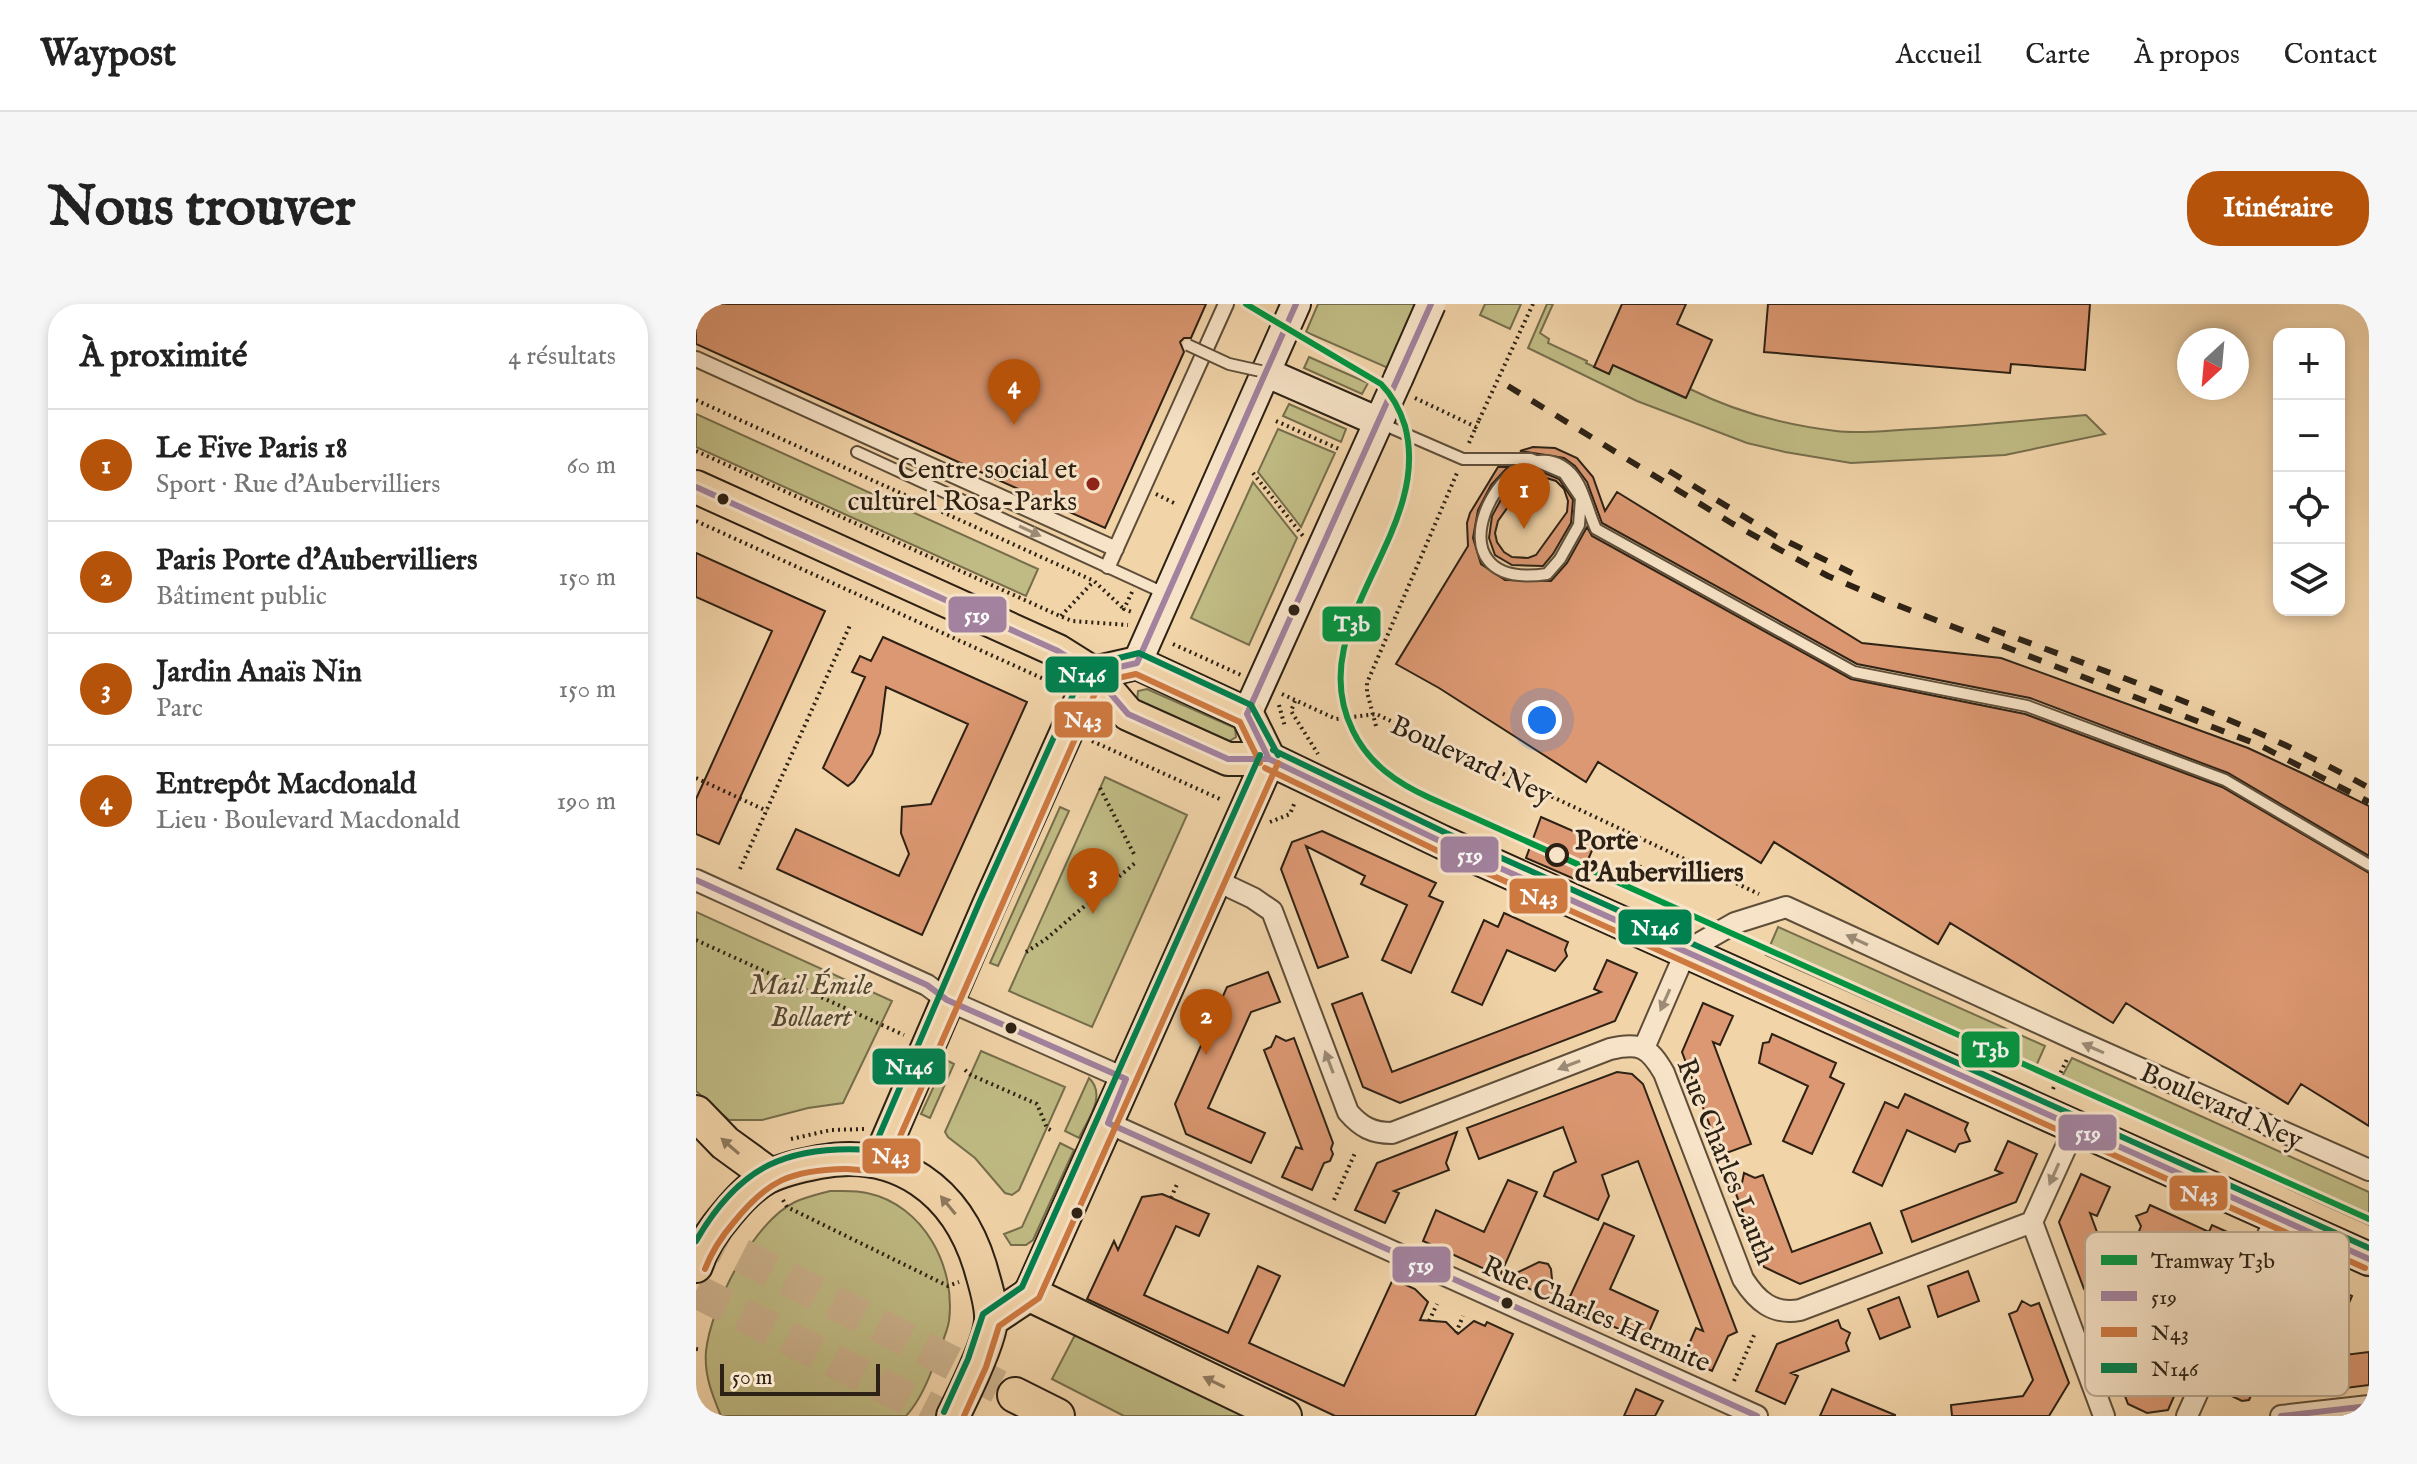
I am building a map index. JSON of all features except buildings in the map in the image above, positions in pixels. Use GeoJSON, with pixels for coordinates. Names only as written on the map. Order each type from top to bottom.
{"type":"FeatureCollection","features":[{"type":"Feature","properties":{"kind":"highway"},"geometry":{"type":"LineString","coordinates":[[696,1113],[725,1143],[769,1175]]}},
{"type":"Feature","properties":{"kind":"highway"},"geometry":{"type":"LineString","coordinates":[[1030,1294],[1284,1416]]}},
{"type":"Feature","properties":{"kind":"highway"},"geometry":{"type":"LineString","coordinates":[[1015,1395],[1057,1416]]}},
{"type":"Feature","properties":{"kind":"main road"},"geometry":{"type":"LineString","coordinates":[[1247,714],[1379,422],[1406,389],[1431,304]]}},
{"type":"Feature","properties":{"kind":"main road"},"geometry":{"type":"LineString","coordinates":[[1137,663],[1290,316]]}},
{"type":"Feature","properties":{"kind":"main road"},"geometry":{"type":"LineString","coordinates":[[1265,372],[1379,422]]}},
{"type":"Feature","properties":{"kind":"main road"},"geometry":{"type":"LineString","coordinates":[[696,487],[1047,645],[1093,673],[1128,714],[1228,759],[1278,746]]}},
{"type":"Feature","properties":{"kind":"main road"},"geometry":{"type":"LineString","coordinates":[[1093,673],[1137,663],[1247,714],[1278,746],[1442,842],[2309,1232]]}},
{"type":"Feature","properties":{"kind":"main road"},"geometry":{"type":"LineString","coordinates":[[879,1160],[1093,673]]}},
{"type":"Feature","properties":{"kind":"main road"},"geometry":{"type":"LineString","coordinates":[[991,1320],[1030,1294],[1278,746]]}},
{"type":"Feature","properties":{"kind":"main road"},"geometry":{"type":"LineString","coordinates":[[697,1261],[716,1227],[742,1196],[769,1175],[785,1168],[844,1157],[879,1160],[911,1174],[937,1192],[960,1221],[973,1244],[991,1320],[977,1363],[953,1416]]}},
{"type":"Feature","properties":{"kind":"main road"},"geometry":{"type":"LineString","coordinates":[[2349,1250],[2369,1259]]}},
{"type":"Feature","properties":{"kind":"main road"},"geometry":{"type":"LineString","coordinates":[[982,1274],[1030,1294]]}},
{"type":"Feature","properties":{"kind":"street"},"geometry":{"type":"LineString","coordinates":[[1108,566],[1226,304]]}},
{"type":"Feature","properties":{"kind":"street"},"geometry":{"type":"LineString","coordinates":[[696,359],[1116,549]]}},
{"type":"Feature","properties":{"kind":"street"},"geometry":{"type":"LineString","coordinates":[[696,880],[927,985],[947,1000],[1126,1079]]}},
{"type":"Feature","properties":{"kind":"street"},"geometry":{"type":"LineString","coordinates":[[1215,880],[1272,911],[1348,1112],[1366,1129],[1392,1133],[1610,1049],[1628,1045],[1644,1048]]}},
{"type":"Feature","properties":{"kind":"street"},"geometry":{"type":"LineString","coordinates":[[1686,951],[1735,923],[1786,907]]}},
{"type":"Feature","properties":{"kind":"street","name":"Boulevard Ney"},"geometry":{"type":"LineString","coordinates":[[1786,907],[2369,1170]]}},
{"type":"Feature","properties":{"kind":"street","name":"Rue Charles Lauth"},"geometry":{"type":"LineString","coordinates":[[1686,951],[1644,1048],[1655,1057],[1664,1073],[1743,1279],[1752,1294],[1767,1307],[1789,1312],[1800,1310],[2032,1222]]}},
{"type":"Feature","properties":{"kind":"street","name":"Rue Charles Hermite"},"geometry":{"type":"LineString","coordinates":[[1108,1123],[1757,1416]]}},
{"type":"Feature","properties":{"kind":"street"},"geometry":{"type":"LineString","coordinates":[[2076,1125],[2032,1222],[2085,1365]]}},
{"type":"Feature","properties":{"kind":"street"},"geometry":{"type":"LineString","coordinates":[[2269,1232],[2276,1217]]}},
{"type":"Feature","properties":{"kind":"street"},"geometry":{"type":"LineString","coordinates":[[2097,1396],[2104,1416]]}},
{"type":"Feature","properties":{"kind":"street"},"geometry":{"type":"LineString","coordinates":[[2187,1416],[2194,1396]]}},
{"type":"Feature","properties":{"kind":"street"},"geometry":{"type":"LineString","coordinates":[[2281,1416],[2369,1406]]}},
{"type":"Feature","properties":{"kind":"lane"},"geometry":{"type":"LineString","coordinates":[[1188,345],[1229,364],[1265,372]]}},
{"type":"Feature","properties":{"kind":"lane"},"geometry":{"type":"LineString","coordinates":[[1379,422],[1463,459],[1531,459],[1542,464],[1564,473],[1581,498],[1579,525],[1560,559],[1547,574],[1526,577],[1502,571],[1485,556],[1478,536],[1484,513],[1516,467],[1528,464],[1539,460],[1561,465],[1580,483],[1586,508],[1596,529],[1854,672],[2041,711],[2225,780],[2369,865]]}},
{"type":"Feature","properties":{"kind":"lane"},"geometry":{"type":"LineString","coordinates":[[857,452],[1167,595]]}},
{"type":"Feature","properties":{"kind":"path"},"geometry":{"type":"LineString","coordinates":[[1376,726],[1367,683],[1479,420],[1533,304]]}},
{"type":"Feature","properties":{"kind":"path"},"geometry":{"type":"LineString","coordinates":[[1406,389],[1476,427]]}},
{"type":"Feature","properties":{"kind":"path"},"geometry":{"type":"LineString","coordinates":[[696,400],[1094,581],[1124,609]]}},
{"type":"Feature","properties":{"kind":"path"},"geometry":{"type":"LineString","coordinates":[[1276,421],[1345,452]]}},
{"type":"Feature","properties":{"kind":"path"},"geometry":{"type":"LineString","coordinates":[[696,451],[1072,621],[1134,627]]}},
{"type":"Feature","properties":{"kind":"path"},"geometry":{"type":"LineString","coordinates":[[1253,473],[1304,537]]}},
{"type":"Feature","properties":{"kind":"path"},"geometry":{"type":"LineString","coordinates":[[696,521],[1046,680]]}},
{"type":"Feature","properties":{"kind":"path"},"geometry":{"type":"LineString","coordinates":[[1056,625],[1060,616],[1108,566]]}},
{"type":"Feature","properties":{"kind":"path"},"geometry":{"type":"LineString","coordinates":[[740,869],[851,623]]}},
{"type":"Feature","properties":{"kind":"path"},"geometry":{"type":"LineString","coordinates":[[1166,641],[1250,679]]}},
{"type":"Feature","properties":{"kind":"path","name":"Boulevard Ney"},"geometry":{"type":"LineString","coordinates":[[1278,746],[1278,692],[1336,719],[1372,715],[1506,774],[1786,907]]}},
{"type":"Feature","properties":{"kind":"path"},"geometry":{"type":"LineString","coordinates":[[1295,701],[1291,711],[1318,754]]}},
{"type":"Feature","properties":{"kind":"path"},"geometry":{"type":"LineString","coordinates":[[1090,740],[1229,803]]}},
{"type":"Feature","properties":{"kind":"path"},"geometry":{"type":"LineString","coordinates":[[696,778],[767,811]]}},
{"type":"Feature","properties":{"kind":"path"},"geometry":{"type":"LineString","coordinates":[[1100,788],[1135,856]]}},
{"type":"Feature","properties":{"kind":"path"},"geometry":{"type":"LineString","coordinates":[[1270,822],[1290,814],[1297,797]]}},
{"type":"Feature","properties":{"kind":"path"},"geometry":{"type":"LineString","coordinates":[[1026,952],[1046,939],[1135,863]]}},
{"type":"Feature","properties":{"kind":"path"},"geometry":{"type":"LineString","coordinates":[[1634,864],[1667,879]]}},
{"type":"Feature","properties":{"kind":"path"},"geometry":{"type":"LineString","coordinates":[[696,940],[910,1038]]}},
{"type":"Feature","properties":{"kind":"path"},"geometry":{"type":"LineString","coordinates":[[2053,1088],[2076,1040]]}},
{"type":"Feature","properties":{"kind":"path"},"geometry":{"type":"LineString","coordinates":[[965,1070],[1037,1104],[1047,1128],[1054,1132]]}},
{"type":"Feature","properties":{"kind":"path"},"geometry":{"type":"LineString","coordinates":[[1334,1200],[1355,1153]]}},
{"type":"Feature","properties":{"kind":"path"},"geometry":{"type":"LineString","coordinates":[[769,1175],[787,1207],[948,1286]]}},
{"type":"Feature","properties":{"kind":"path"},"geometry":{"type":"LineString","coordinates":[[1171,1198],[1178,1182]]}},
{"type":"Feature","properties":{"kind":"path"},"geometry":{"type":"LineString","coordinates":[[1429,1321],[1437,1304]]}},
{"type":"Feature","properties":{"kind":"path"},"geometry":{"type":"LineString","coordinates":[[1456,1333],[1463,1316]]}},
{"type":"Feature","properties":{"kind":"path"},"geometry":{"type":"LineString","coordinates":[[1734,1381],[1755,1333]]}},
{"type":"Feature","properties":{"kind":"green space"},"geometry":{"type":"Polygon","coordinates":[[[1318,304],[1417,304],[1388,368],[1306,332],[1318,304]]]}},
{"type":"Feature","properties":{"kind":"green space"},"geometry":{"type":"Polygon","coordinates":[[[1485,304],[1521,304],[1510,329],[1480,315],[1485,304]]]}},
{"type":"Feature","properties":{"kind":"green space"},"geometry":{"type":"Polygon","coordinates":[[[1547,304],[1553,304],[1540,333],[1549,339],[1548,343],[1586,363],[1609,374],[1613,365],[1685,398],[1690,389],[1743,411],[1779,421],[1836,431],[1866,432],[2086,415],[2105,434],[2005,455],[1851,463],[1785,452],[1747,443],[1637,401],[1528,348],[1547,304]]]}},
{"type":"Feature","properties":{"kind":"green space"},"geometry":{"type":"Polygon","coordinates":[[[1309,357],[1368,383],[1362,394],[1304,368],[1309,357]]]}},
{"type":"Feature","properties":{"kind":"green space"},"geometry":{"type":"Polygon","coordinates":[[[1289,404],[1346,429],[1341,442],[1283,416],[1289,404]]]}},
{"type":"Feature","properties":{"kind":"green space"},"geometry":{"type":"Polygon","coordinates":[[[696,414],[1038,569],[1026,596],[696,447],[696,414]]]}},
{"type":"Feature","properties":{"kind":"green space"},"geometry":{"type":"Polygon","coordinates":[[[1278,429],[1335,453],[1301,527],[1258,472],[1278,429]]]}},
{"type":"Feature","properties":{"kind":"green space"},"geometry":{"type":"Polygon","coordinates":[[[1253,482],[1297,538],[1249,645],[1191,618],[1253,482]]]}},
{"type":"Feature","properties":{"kind":"green space"},"geometry":{"type":"Polygon","coordinates":[[[1147,689],[1235,728],[1236,737],[1228,742],[1137,701],[1138,691],[1147,689]]]}},
{"type":"Feature","properties":{"kind":"green space"},"geometry":{"type":"Polygon","coordinates":[[[1105,777],[1187,815],[1092,1027],[1009,991],[1105,777]]]}},
{"type":"Feature","properties":{"kind":"green space"},"geometry":{"type":"Polygon","coordinates":[[[1060,807],[1069,811],[998,966],[990,963],[1060,807]]]}},
{"type":"Feature","properties":{"kind":"green space","name":"Mail Émile Bollaert"},"geometry":{"type":"Polygon","coordinates":[[[696,912],[892,1001],[843,1103],[762,1120],[729,1120],[696,1091],[696,912]]]}},
{"type":"Feature","properties":{"kind":"green space"},"geometry":{"type":"Polygon","coordinates":[[[1778,927],[2045,1046],[2033,1073],[1766,955],[1778,927]]]}},
{"type":"Feature","properties":{"kind":"green space"},"geometry":{"type":"Polygon","coordinates":[[[981,1051],[1065,1087],[1019,1190],[1012,1195],[1005,1193],[975,1158],[945,1132],[981,1051]]]}},
{"type":"Feature","properties":{"kind":"green space"},"geometry":{"type":"Polygon","coordinates":[[[2072,1058],[2369,1192],[2369,1225],[2058,1084],[2072,1058]]]}},
{"type":"Feature","properties":{"kind":"green space"},"geometry":{"type":"Polygon","coordinates":[[[946,1060],[954,1064],[930,1118],[921,1114],[946,1060]]]}},
{"type":"Feature","properties":{"kind":"green space"},"geometry":{"type":"Polygon","coordinates":[[[1089,1078],[1094,1085],[1096,1099],[1079,1138],[1065,1131],[1089,1078]]]}},
{"type":"Feature","properties":{"kind":"green space"},"geometry":{"type":"Polygon","coordinates":[[[1060,1143],[1074,1150],[1033,1240],[1026,1245],[1011,1245],[1004,1234],[1022,1227],[1060,1143]]]}},
{"type":"Feature","properties":{"kind":"green space"},"geometry":{"type":"Polygon","coordinates":[[[830,1191],[867,1193],[887,1200],[905,1210],[932,1241],[947,1280],[949,1321],[924,1388],[906,1416],[721,1416],[709,1384],[706,1351],[725,1289],[750,1246],[779,1212],[799,1200],[830,1191]]]}},
{"type":"Feature","properties":{"kind":"green space"},"geometry":{"type":"Polygon","coordinates":[[[1077,1331],[1256,1416],[1124,1416],[1052,1379],[1077,1331]]]}},
{"type":"Feature","properties":{"kind":"tunnel"},"geometry":{"type":"LineString","coordinates":[[696,1232],[1015,1395]]}},
{"type":"Feature","properties":{"kind":"tunnel"},"geometry":{"type":"LineString","coordinates":[[696,1291],[942,1416]]}},
{"type":"Feature","properties":{"kind":"railway"},"geometry":{"type":"LineString","coordinates":[[1508,386],[1733,524],[1828,576],[2259,745],[2369,802]]}},
{"type":"Feature","properties":{"kind":"railway"},"geometry":{"type":"LineString","coordinates":[[1669,471],[1776,536],[1858,576]]}},
{"type":"Feature","properties":{"kind":"railway"},"geometry":{"type":"LineString","coordinates":[[1992,629],[2231,721],[2369,788]]}},
{"type":"Feature","properties":{"kind":"tram line","name":"T3b"},"geometry":{"type":"LineString","coordinates":[[1246,304],[1381,384],[1396,404],[1405,426],[1409,466],[1402,504],[1354,616],[1343,654],[1341,692],[1353,731],[1367,753],[1385,771],[1430,798],[2369,1219]]}},
{"type":"Feature","properties":{"kind":"transit line","name":"519"},"geometry":{"type":"LineString","coordinates":[[1093,673],[1137,663],[1296,304]]}},
{"type":"Feature","properties":{"kind":"transit line","name":"519"},"geometry":{"type":"LineString","coordinates":[[1269,759],[1247,714],[1431,304]]}},
{"type":"Feature","properties":{"kind":"transit line","name":"519"},"geometry":{"type":"LineString","coordinates":[[696,487],[1058,651],[1093,673],[1128,714],[1228,759],[1269,759],[1442,842],[2309,1232]]}},
{"type":"Feature","properties":{"kind":"transit line","name":"N146"},"geometry":{"type":"LineString","coordinates":[[696,1241],[730,1194],[769,1165],[816,1151],[873,1150],[1086,666],[1139,653],[1251,705],[1278,755]]}},
{"type":"Feature","properties":{"kind":"transit line","name":"N43"},"geometry":{"type":"LineString","coordinates":[[705,1269],[714,1250],[746,1208],[782,1180],[810,1172],[873,1170],[887,1166],[1100,682],[1136,674],[1240,722],[1260,763]]}},
{"type":"Feature","properties":{"kind":"transit line","name":"N146"},"geometry":{"type":"LineString","coordinates":[[1273,750],[1446,833],[2333,1232]]}},
{"type":"Feature","properties":{"kind":"transit line","name":"N146"},"geometry":{"type":"LineString","coordinates":[[944,1412],[968,1359],[983,1314],[1022,1287],[1260,755]]}},
{"type":"Feature","properties":{"kind":"transit line","name":"N43"},"geometry":{"type":"LineString","coordinates":[[964,1416],[986,1367],[999,1326],[1039,1298],[1278,763]]}},
{"type":"Feature","properties":{"kind":"transit line","name":"N43"},"geometry":{"type":"LineString","coordinates":[[1265,768],[1438,851],[2285,1232]]}},
{"type":"Feature","properties":{"kind":"transit line","name":"519"},"geometry":{"type":"LineString","coordinates":[[696,880],[927,985],[947,1000],[1126,1079],[1108,1123],[1757,1416]]}},
{"type":"Feature","properties":{"kind":"transit line","name":"N146"},"geometry":{"type":"LineString","coordinates":[[2349,1239],[2369,1248]]}},
{"type":"Feature","properties":{"kind":"transit line","name":"519"},"geometry":{"type":"LineString","coordinates":[[2349,1250],[2369,1259]]}},
{"type":"Feature","properties":{"kind":"transit line","name":"N43"},"geometry":{"type":"LineString","coordinates":[[2349,1261],[2365,1268]]}},
{"type":"Feature","properties":{"kind":"transit line","name":"519"},"geometry":{"type":"LineString","coordinates":[[2281,1416],[2369,1406]]}},
{"type":"Feature","properties":{"kind":"place","name":"Entrepôt Macdonald"},"geometry":{"type":"Point","coordinates":[1014,425]}},
{"type":"Feature","properties":{"kind":"place","name":"Centre social et culturel Rosa-Parks"},"geometry":{"type":"Point","coordinates":[1093,484]}},
{"type":"Feature","properties":{"kind":"place","name":"Le Five Paris 18"},"geometry":{"type":"Point","coordinates":[1524,529]}},
{"type":"Feature","properties":{"kind":"place","name":"Porte d'Aubervilliers"},"geometry":{"type":"Point","coordinates":[1557,855]}},
{"type":"Feature","properties":{"kind":"place","name":"Jardin Anaïs Nin"},"geometry":{"type":"Point","coordinates":[1093,914]}},
{"type":"Feature","properties":{"kind":"place","name":"Paris Porte d'Aubervilliers"},"geometry":{"type":"Point","coordinates":[1206,1055]}}]}
